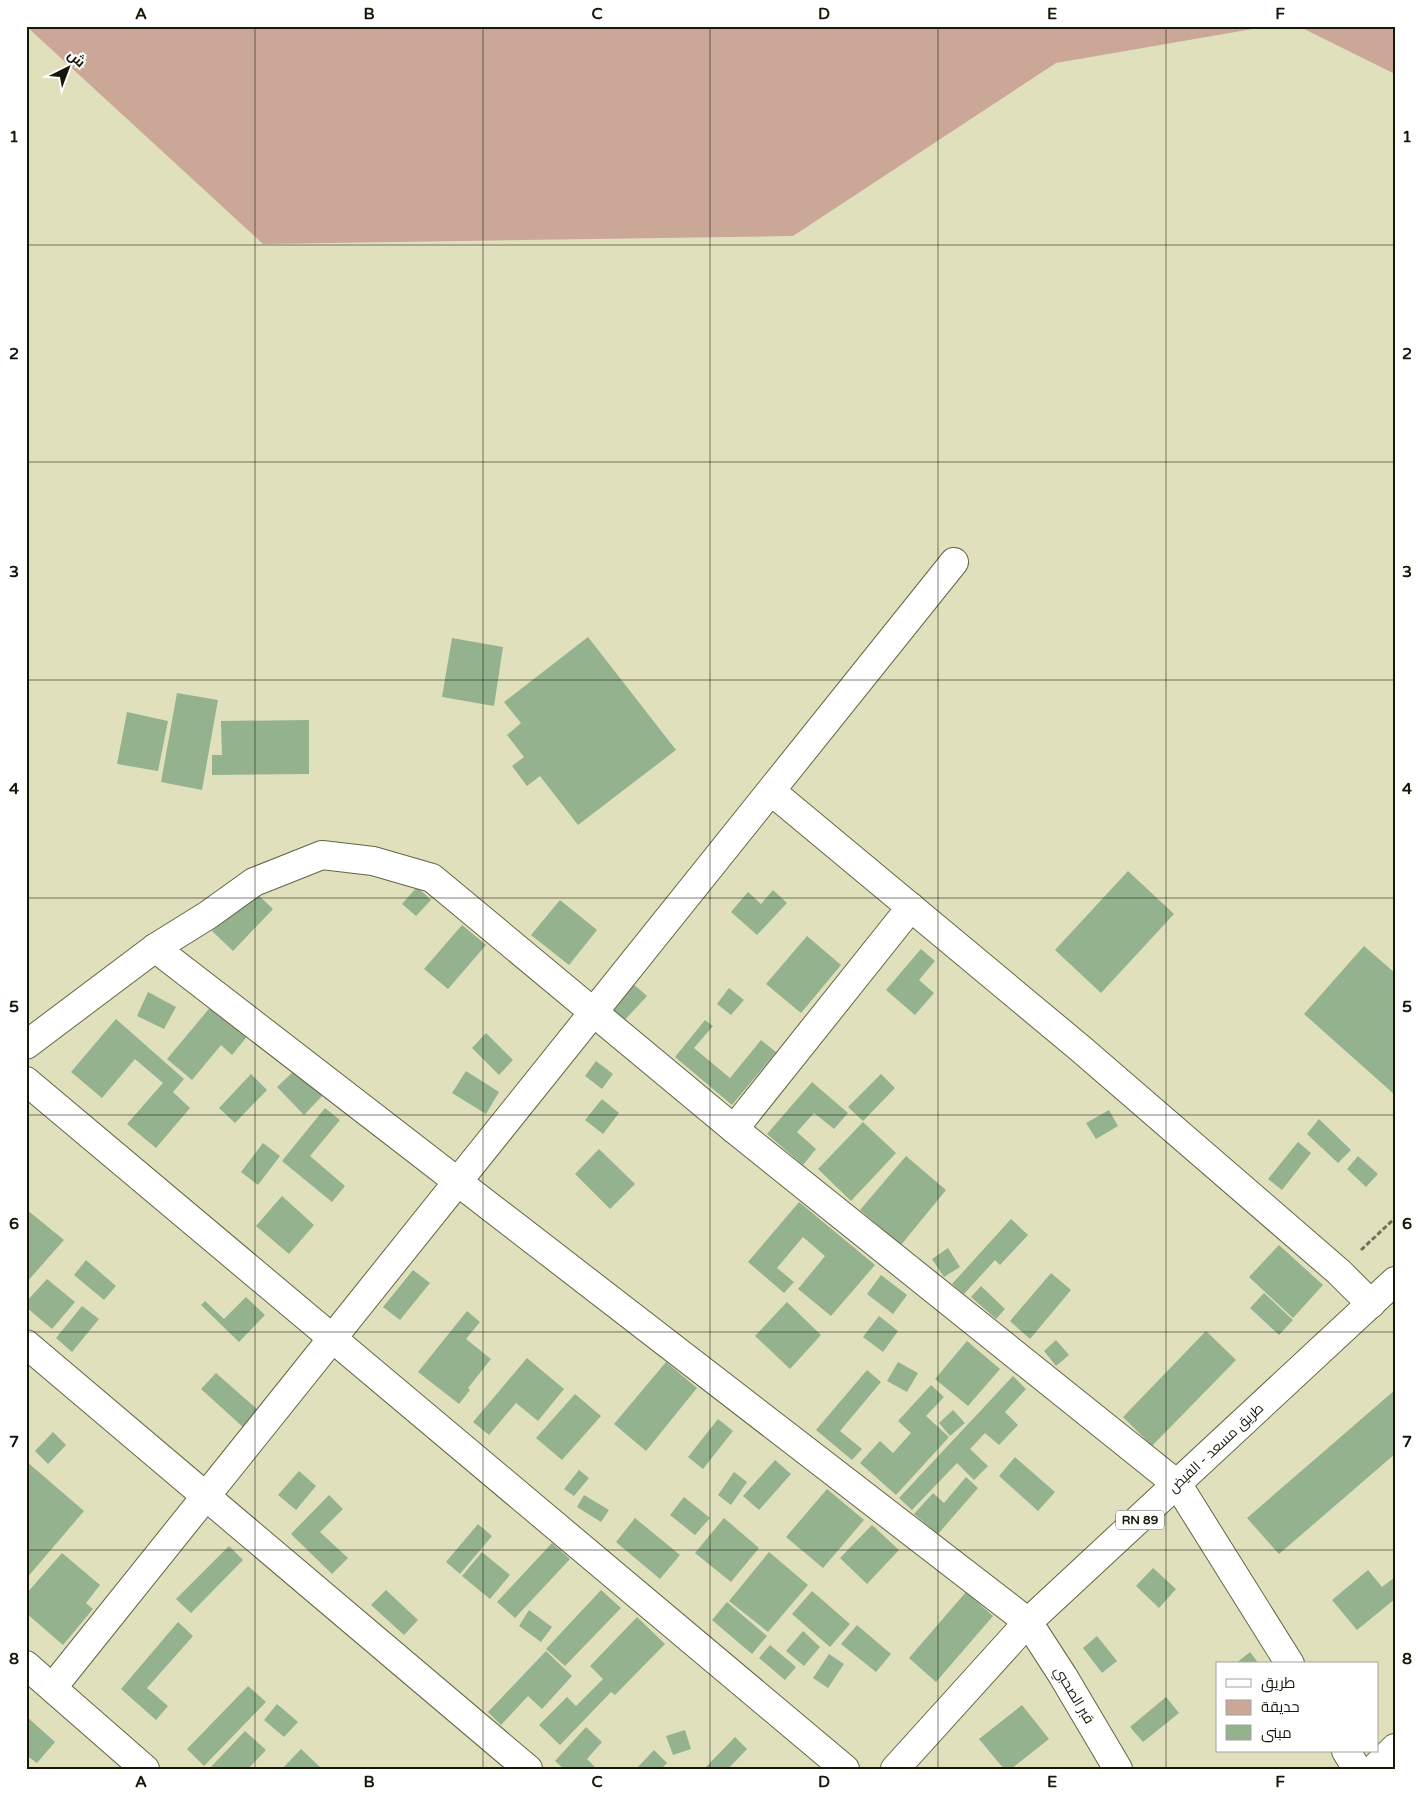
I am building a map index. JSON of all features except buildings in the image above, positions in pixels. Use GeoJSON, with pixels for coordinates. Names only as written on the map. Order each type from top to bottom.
{"type":"FeatureCollection","features":[{"type":"Feature","properties":{"kind":"street"},"geometry":{"type":"LineString","coordinates":[[53,1687],[954,562]]}},
{"type":"Feature","properties":{"kind":"street"},"geometry":{"type":"LineString","coordinates":[[771,791],[1081,1049],[1339,1272],[1371,1304]]}},
{"type":"Feature","properties":{"kind":"street"},"geometry":{"type":"LineString","coordinates":[[26,1044],[156,948],[208,915],[254,882],[322,856],[373,861],[432,878],[734,1129],[1178,1485],[1289,1662]]}},
{"type":"Feature","properties":{"kind":"street"},"geometry":{"type":"LineString","coordinates":[[734,1129],[911,907]]}},
{"type":"Feature","properties":{"kind":"street","name":"قبر الصحبي"},"geometry":{"type":"LineString","coordinates":[[156,948],[1028,1622],[1063,1676],[1118,1769]]}},
{"type":"Feature","properties":{"kind":"street"},"geometry":{"type":"LineString","coordinates":[[26,1081],[845,1769]]}},
{"type":"Feature","properties":{"kind":"street","name":"طريق مسعد - الفيض"},"geometry":{"type":"LineString","coordinates":[[894,1769],[1028,1622],[1178,1485],[1395,1281]]}},
{"type":"Feature","properties":{"kind":"street"},"geometry":{"type":"LineString","coordinates":[[26,1344],[528,1769]]}},
{"type":"Feature","properties":{"kind":"street"},"geometry":{"type":"LineString","coordinates":[[26,1664],[145,1769]]}},
{"type":"Feature","properties":{"kind":"street"},"geometry":{"type":"LineString","coordinates":[[1374,1769],[1395,1748]]}},
{"type":"Feature","properties":{"kind":"street"},"geometry":{"type":"LineString","coordinates":[[1347,1752],[1357,1769]]}},
{"type":"Feature","properties":{"kind":"path"},"geometry":{"type":"LineString","coordinates":[[1339,1272],[1395,1218]]}},
{"type":"Feature","properties":{"kind":"green space"},"geometry":{"type":"Polygon","coordinates":[[[26,26],[1270,26],[1056,63],[793,236],[263,244],[26,26]]]}},
{"type":"Feature","properties":{"kind":"green space"},"geometry":{"type":"Polygon","coordinates":[[[1298,26],[1395,26],[1395,74],[1298,26]]]}}]}
